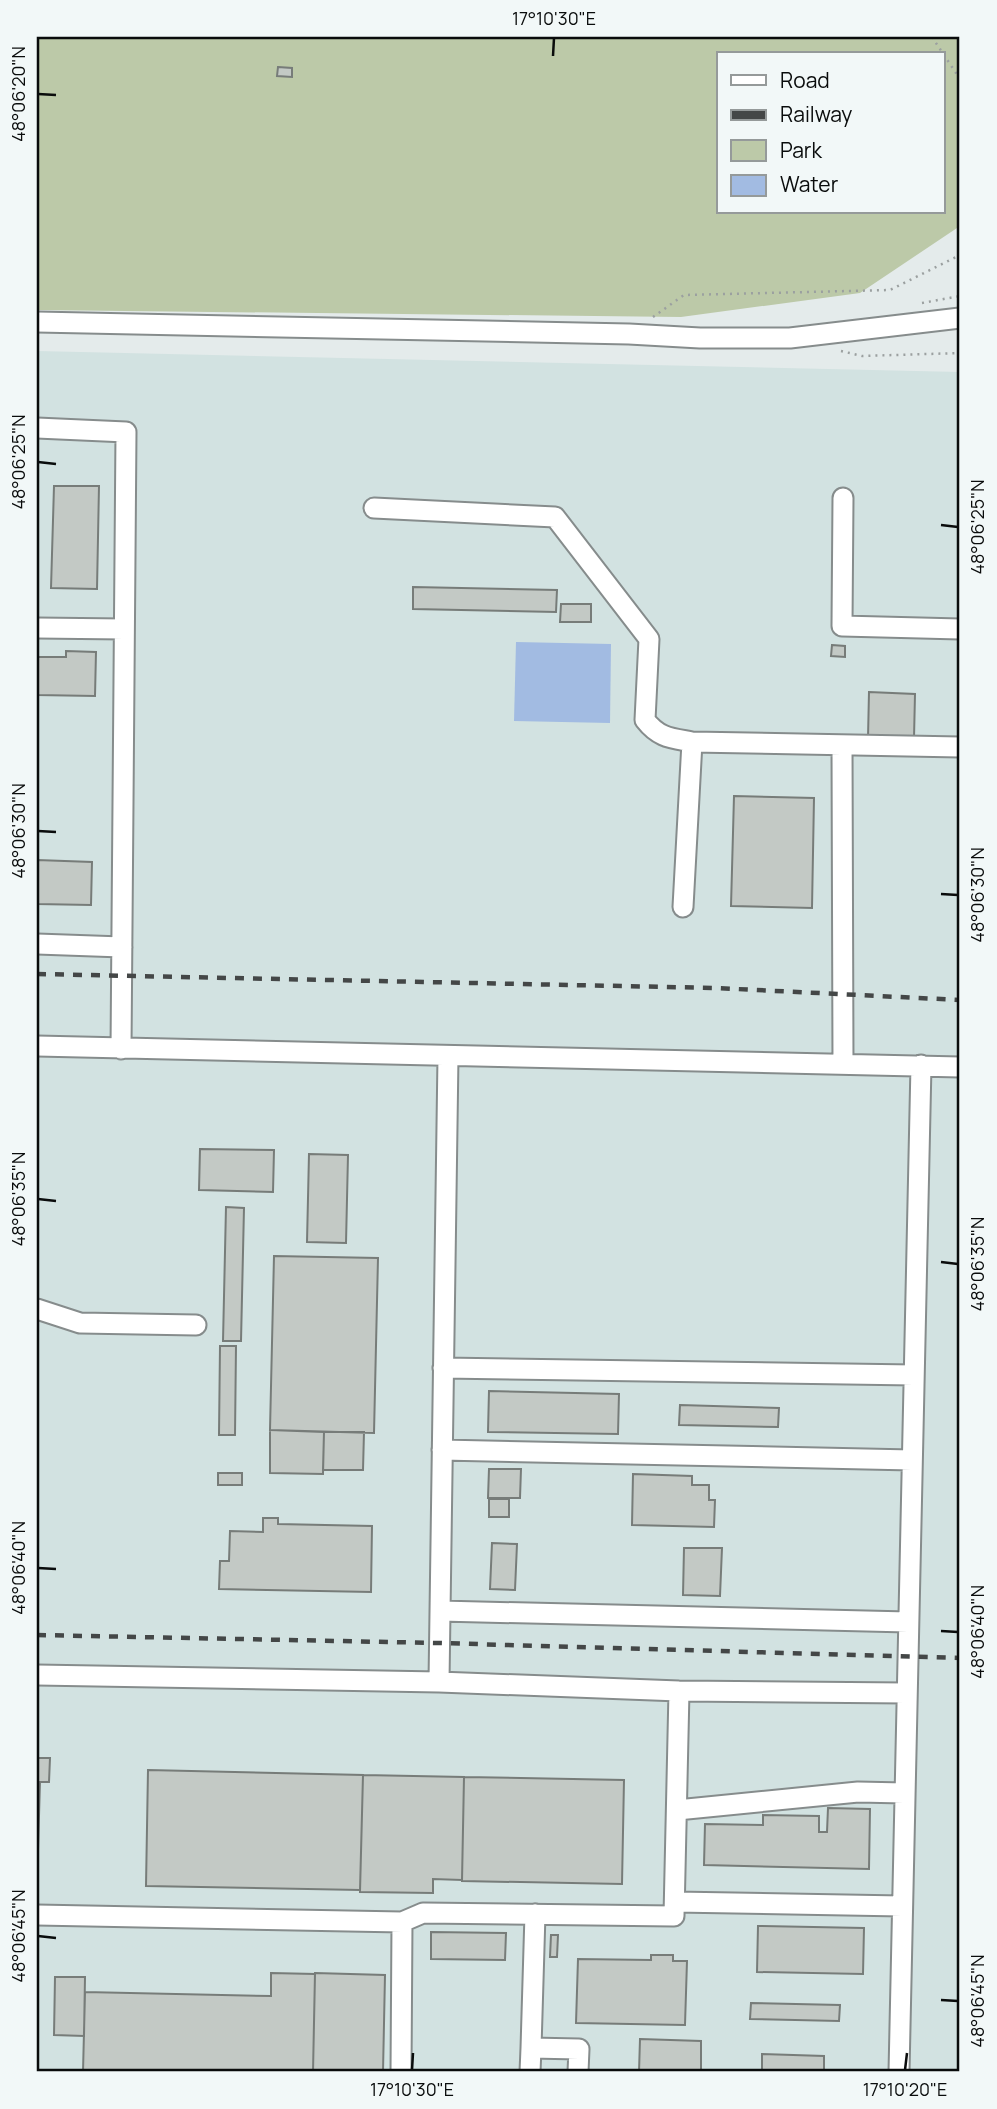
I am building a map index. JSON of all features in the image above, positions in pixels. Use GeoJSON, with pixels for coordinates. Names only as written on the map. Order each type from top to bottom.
{"type":"FeatureCollection","features":[{"type":"Feature","properties":{"kind":"street"},"geometry":{"type":"LineString","coordinates":[[37,323],[790,338],[960,318]]}},
{"type":"Feature","properties":{"kind":"street"},"geometry":{"type":"LineString","coordinates":[[37,428],[127,432],[121,1049]]}},
{"type":"Feature","properties":{"kind":"street"},"geometry":{"type":"LineString","coordinates":[[843,498],[842,626],[960,629]]}},
{"type":"Feature","properties":{"kind":"street"},"geometry":{"type":"LineString","coordinates":[[374,509],[555,517],[649,639],[645,720],[653,731],[667,738],[692,742],[960,747]]}},
{"type":"Feature","properties":{"kind":"street"},"geometry":{"type":"LineString","coordinates":[[37,628],[124,629]]}},
{"type":"Feature","properties":{"kind":"street"},"geometry":{"type":"LineString","coordinates":[[683,907],[692,742]]}},
{"type":"Feature","properties":{"kind":"street"},"geometry":{"type":"LineString","coordinates":[[842,745],[843,1064]]}},
{"type":"Feature","properties":{"kind":"street"},"geometry":{"type":"LineString","coordinates":[[37,944],[122,947]]}},
{"type":"Feature","properties":{"kind":"street"},"geometry":{"type":"LineString","coordinates":[[37,1046],[960,1067]]}},
{"type":"Feature","properties":{"kind":"street"},"geometry":{"type":"LineString","coordinates":[[439,1682],[448,1056]]}},
{"type":"Feature","properties":{"kind":"street"},"geometry":{"type":"LineString","coordinates":[[899,2072],[921,1065]]}},
{"type":"Feature","properties":{"kind":"street"},"geometry":{"type":"LineString","coordinates":[[37,1309],[80,1323],[196,1325]]}},
{"type":"Feature","properties":{"kind":"street"},"geometry":{"type":"LineString","coordinates":[[443,1368],[914,1375]]}},
{"type":"Feature","properties":{"kind":"street"},"geometry":{"type":"LineString","coordinates":[[442,1450],[912,1460]]}},
{"type":"Feature","properties":{"kind":"street"},"geometry":{"type":"LineString","coordinates":[[440,1611],[908,1622]]}},
{"type":"Feature","properties":{"kind":"street"},"geometry":{"type":"LineString","coordinates":[[37,1675],[439,1682],[679,1691],[906,1693]]}},
{"type":"Feature","properties":{"kind":"street"},"geometry":{"type":"LineString","coordinates":[[37,1916],[402,1922],[424,1913],[674,1916],[679,1691]]}},
{"type":"Feature","properties":{"kind":"street"},"geometry":{"type":"LineString","coordinates":[[677,1810],[858,1792],[904,1793]]}},
{"type":"Feature","properties":{"kind":"street"},"geometry":{"type":"LineString","coordinates":[[675,1902],[902,1906]]}},
{"type":"Feature","properties":{"kind":"street"},"geometry":{"type":"LineString","coordinates":[[530,2072],[535,1914]]}},
{"type":"Feature","properties":{"kind":"street"},"geometry":{"type":"LineString","coordinates":[[401,2072],[402,1922]]}},
{"type":"Feature","properties":{"kind":"street"},"geometry":{"type":"LineString","coordinates":[[531,2048],[579,2049],[578,2072]]}},
{"type":"Feature","properties":{"kind":"path"},"geometry":{"type":"LineString","coordinates":[[932,37],[942,52]]}},
{"type":"Feature","properties":{"kind":"path"},"geometry":{"type":"LineString","coordinates":[[944,55],[960,79]]}},
{"type":"Feature","properties":{"kind":"path"},"geometry":{"type":"LineString","coordinates":[[628,334],[684,295],[890,290],[960,255]]}},
{"type":"Feature","properties":{"kind":"path"},"geometry":{"type":"LineString","coordinates":[[911,305],[960,296]]}},
{"type":"Feature","properties":{"kind":"path"},"geometry":{"type":"LineString","coordinates":[[838,350],[862,356],[960,354]]}},
{"type":"Feature","properties":{"kind":"shaded area"},"geometry":{"type":"Polygon","coordinates":[[[37,351],[960,372],[960,2072],[37,2072],[37,351]]]}},
{"type":"Feature","properties":{"kind":"green space"},"geometry":{"type":"Polygon","coordinates":[[[37,37],[960,37],[960,226],[860,293],[681,317],[37,310],[37,37]]]}},
{"type":"Feature","properties":{"kind":"water"},"geometry":{"type":"Polygon","coordinates":[[[516,642],[611,644],[610,723],[514,721],[516,642]]]}},
{"type":"Feature","properties":{"kind":"building"},"geometry":{"type":"Polygon","coordinates":[[[278,67],[292,68],[292,77],[277,76],[278,67]]]}},
{"type":"Feature","properties":{"kind":"building"},"geometry":{"type":"Polygon","coordinates":[[[54,486],[99,486],[97,589],[51,588],[54,486]]]}},
{"type":"Feature","properties":{"kind":"building"},"geometry":{"type":"Polygon","coordinates":[[[413,587],[557,590],[556,612],[413,609],[413,587]]]}},
{"type":"Feature","properties":{"kind":"building"},"geometry":{"type":"Polygon","coordinates":[[[561,604],[591,604],[591,622],[560,622],[561,604]]]}},
{"type":"Feature","properties":{"kind":"building"},"geometry":{"type":"Polygon","coordinates":[[[832,645],[845,646],[845,657],[831,656],[832,645]]]}},
{"type":"Feature","properties":{"kind":"building"},"geometry":{"type":"Polygon","coordinates":[[[66,651],[96,652],[95,696],[37,695],[37,657],[66,657],[66,651]]]}},
{"type":"Feature","properties":{"kind":"building"},"geometry":{"type":"Polygon","coordinates":[[[869,692],[915,694],[914,738],[868,738],[869,692]]]}},
{"type":"Feature","properties":{"kind":"building"},"geometry":{"type":"Polygon","coordinates":[[[734,796],[814,798],[812,908],[731,906],[734,796]]]}},
{"type":"Feature","properties":{"kind":"building"},"geometry":{"type":"Polygon","coordinates":[[[37,860],[92,862],[91,905],[37,904],[37,860]]]}},
{"type":"Feature","properties":{"kind":"building"},"geometry":{"type":"Polygon","coordinates":[[[200,1149],[274,1150],[273,1192],[199,1190],[200,1149]]]}},
{"type":"Feature","properties":{"kind":"building"},"geometry":{"type":"Polygon","coordinates":[[[309,1154],[348,1155],[346,1243],[307,1242],[309,1154]]]}},
{"type":"Feature","properties":{"kind":"building"},"geometry":{"type":"Polygon","coordinates":[[[226,1207],[244,1208],[241,1341],[223,1341],[226,1207]]]}},
{"type":"Feature","properties":{"kind":"building"},"geometry":{"type":"Polygon","coordinates":[[[274,1256],[378,1258],[374,1433],[270,1430],[274,1256]]]}},
{"type":"Feature","properties":{"kind":"building"},"geometry":{"type":"Polygon","coordinates":[[[220,1346],[236,1346],[235,1435],[219,1435],[220,1346]]]}},
{"type":"Feature","properties":{"kind":"building"},"geometry":{"type":"Polygon","coordinates":[[[489,1391],[619,1394],[618,1434],[488,1432],[489,1391]]]}},
{"type":"Feature","properties":{"kind":"building"},"geometry":{"type":"Polygon","coordinates":[[[680,1405],[779,1408],[778,1427],[679,1425],[680,1405]]]}},
{"type":"Feature","properties":{"kind":"building"},"geometry":{"type":"Polygon","coordinates":[[[270,1430],[324,1432],[323,1474],[270,1473],[270,1430]]]}},
{"type":"Feature","properties":{"kind":"building"},"geometry":{"type":"Polygon","coordinates":[[[324,1432],[364,1432],[363,1470],[323,1470],[324,1432]]]}},
{"type":"Feature","properties":{"kind":"building"},"geometry":{"type":"Polygon","coordinates":[[[489,1469],[521,1469],[520,1498],[488,1498],[489,1469]]]}},
{"type":"Feature","properties":{"kind":"building"},"geometry":{"type":"Polygon","coordinates":[[[218,1473],[242,1473],[242,1485],[218,1485],[218,1473]]]}},
{"type":"Feature","properties":{"kind":"building"},"geometry":{"type":"Polygon","coordinates":[[[633,1474],[692,1476],[692,1485],[709,1485],[709,1500],[715,1500],[714,1527],[632,1525],[633,1474]]]}},
{"type":"Feature","properties":{"kind":"building"},"geometry":{"type":"Polygon","coordinates":[[[489,1499],[509,1499],[509,1517],[489,1517],[489,1499]]]}},
{"type":"Feature","properties":{"kind":"building"},"geometry":{"type":"Polygon","coordinates":[[[263,1518],[278,1518],[278,1524],[372,1526],[371,1592],[219,1589],[220,1561],[229,1561],[230,1531],[263,1532],[263,1518]]]}},
{"type":"Feature","properties":{"kind":"building"},"geometry":{"type":"Polygon","coordinates":[[[492,1543],[517,1544],[515,1590],[490,1589],[492,1543]]]}},
{"type":"Feature","properties":{"kind":"building"},"geometry":{"type":"Polygon","coordinates":[[[684,1548],[722,1548],[720,1596],[683,1595],[684,1548]]]}},
{"type":"Feature","properties":{"kind":"building"},"geometry":{"type":"Polygon","coordinates":[[[37,1758],[50,1758],[49,1782],[40,1782],[37,1883],[37,1758]]]}},
{"type":"Feature","properties":{"kind":"building"},"geometry":{"type":"Polygon","coordinates":[[[148,1770],[363,1775],[360,1890],[146,1886],[148,1770]]]}},
{"type":"Feature","properties":{"kind":"building"},"geometry":{"type":"Polygon","coordinates":[[[363,1775],[464,1777],[462,1880],[433,1879],[433,1893],[360,1892],[363,1775]]]}},
{"type":"Feature","properties":{"kind":"building"},"geometry":{"type":"Polygon","coordinates":[[[464,1777],[624,1780],[622,1884],[462,1881],[464,1777]]]}},
{"type":"Feature","properties":{"kind":"building"},"geometry":{"type":"Polygon","coordinates":[[[828,1808],[870,1809],[869,1869],[704,1865],[705,1824],[763,1825],[763,1815],[819,1816],[819,1832],[827,1832],[828,1808]]]}},
{"type":"Feature","properties":{"kind":"building"},"geometry":{"type":"Polygon","coordinates":[[[758,1926],[864,1928],[863,1974],[757,1972],[758,1926]]]}},
{"type":"Feature","properties":{"kind":"building"},"geometry":{"type":"Polygon","coordinates":[[[431,1932],[506,1933],[505,1960],[431,1959],[431,1932]]]}},
{"type":"Feature","properties":{"kind":"building"},"geometry":{"type":"Polygon","coordinates":[[[551,1935],[558,1935],[557,1957],[550,1957],[551,1935]]]}},
{"type":"Feature","properties":{"kind":"building"},"geometry":{"type":"Polygon","coordinates":[[[651,1955],[673,1955],[673,1961],[687,1961],[685,2025],[576,2023],[578,1959],[651,1960],[651,1955]]]}},
{"type":"Feature","properties":{"kind":"building"},"geometry":{"type":"Polygon","coordinates":[[[271,1973],[315,1974],[313,2072],[83,2072],[85,1992],[271,1996],[271,1973]]]}},
{"type":"Feature","properties":{"kind":"building"},"geometry":{"type":"Polygon","coordinates":[[[315,1973],[385,1975],[383,2072],[313,2072],[315,1973]]]}},
{"type":"Feature","properties":{"kind":"building"},"geometry":{"type":"Polygon","coordinates":[[[55,1977],[85,1977],[84,2036],[54,2035],[55,1977]]]}},
{"type":"Feature","properties":{"kind":"building"},"geometry":{"type":"Polygon","coordinates":[[[751,2003],[840,2005],[839,2021],[750,2019],[751,2003]]]}},
{"type":"Feature","properties":{"kind":"building"},"geometry":{"type":"Polygon","coordinates":[[[640,2039],[701,2041],[701,2072],[639,2072],[640,2039]]]}},
{"type":"Feature","properties":{"kind":"building"},"geometry":{"type":"Polygon","coordinates":[[[762,2054],[824,2056],[824,2072],[762,2072],[762,2054]]]}},
{"type":"Feature","properties":{"kind":"railway"},"geometry":{"type":"LineString","coordinates":[[37,974],[716,988],[960,1000]]}},
{"type":"Feature","properties":{"kind":"railway"},"geometry":{"type":"LineString","coordinates":[[37,1635],[960,1658]]}}]}
